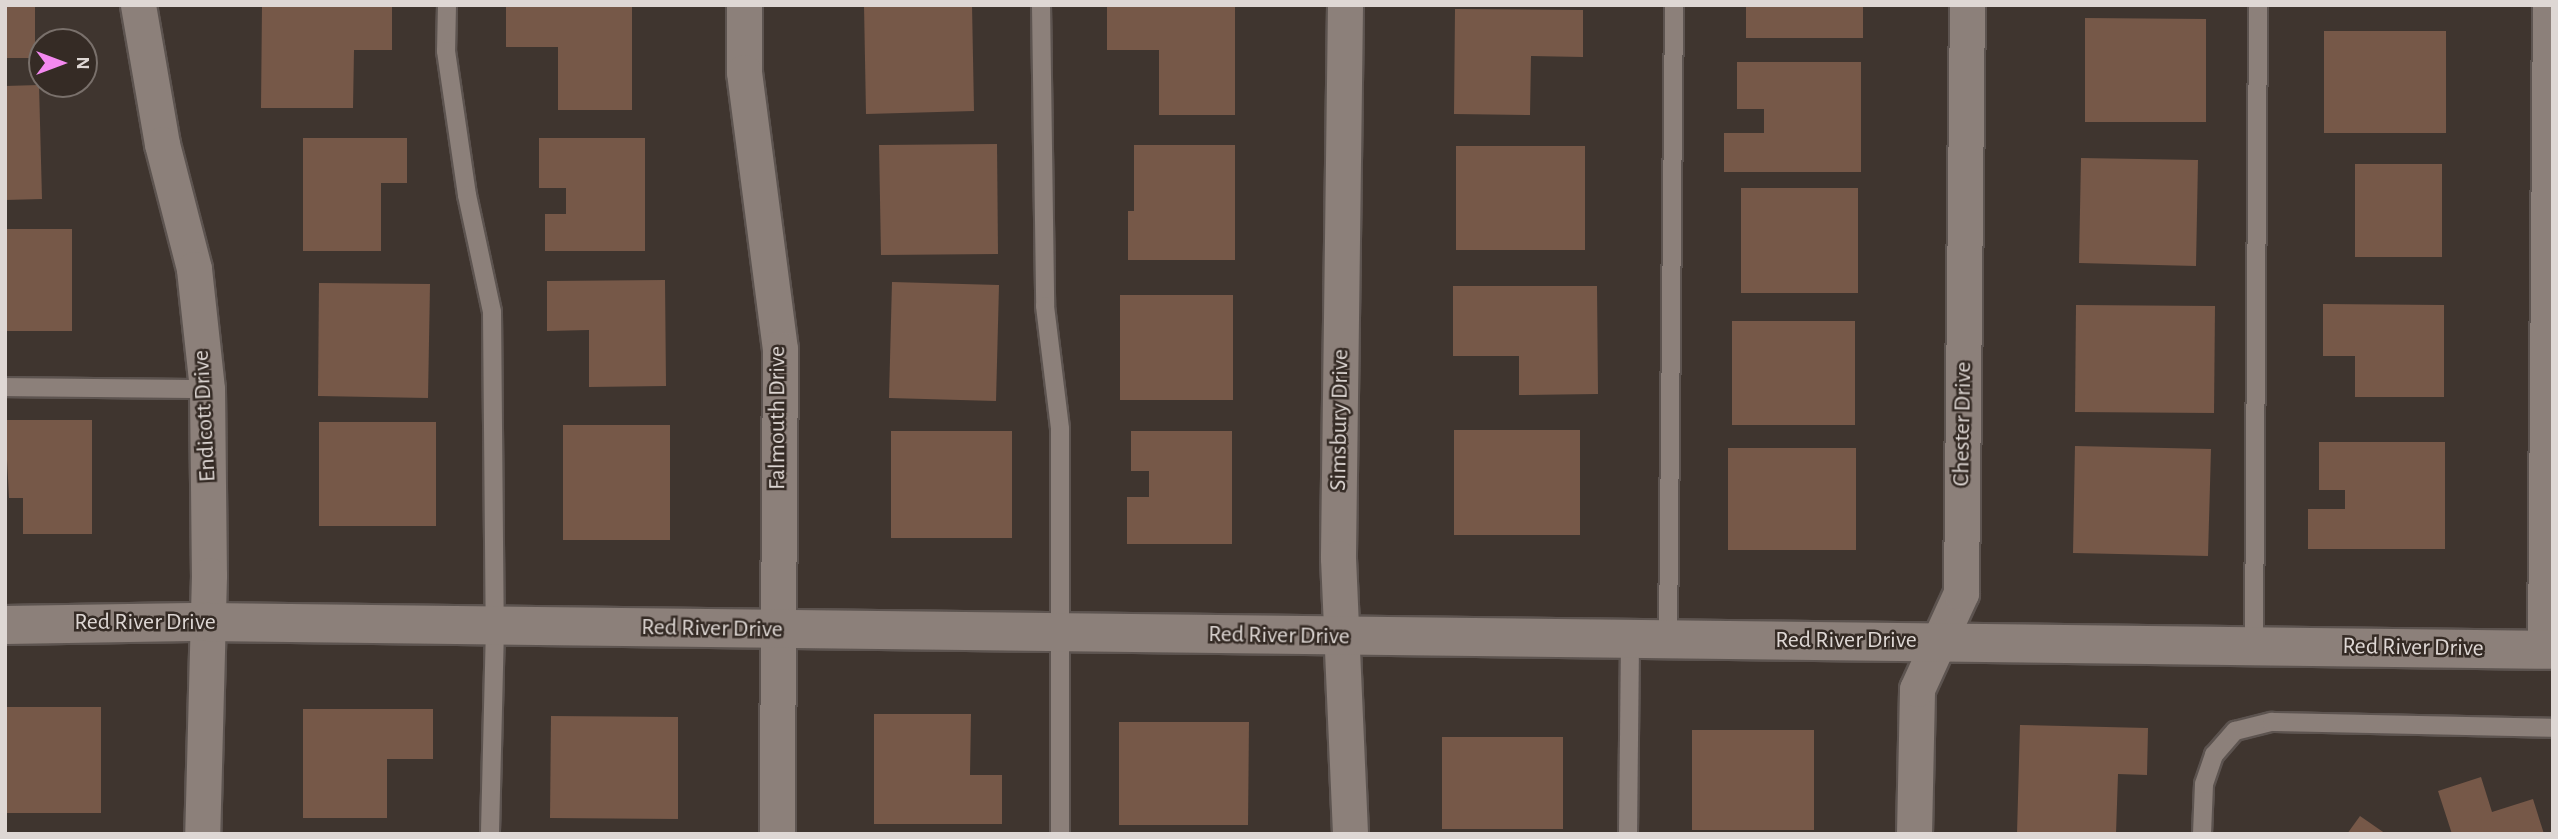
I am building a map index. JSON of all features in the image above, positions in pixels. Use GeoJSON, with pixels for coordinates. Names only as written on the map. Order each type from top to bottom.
{"type":"FeatureCollection","features":[{"type":"Feature","properties":{"kind":"street","name":"Endicott Drive"},"geometry":{"type":"LineString","coordinates":[[138,5],[162,144],[194,269],[207,389],[207,622],[202,834]]}},
{"type":"Feature","properties":{"kind":"street","name":"Falmouth Drive"},"geometry":{"type":"LineString","coordinates":[[744,5],[744,72],[780,349],[777,834]]}},
{"type":"Feature","properties":{"kind":"street","name":"Simsbury Drive"},"geometry":{"type":"LineString","coordinates":[[1345,5],[1338,558],[1350,834]]}},
{"type":"Feature","properties":{"kind":"street","name":"Chester Drive"},"geometry":{"type":"LineString","coordinates":[[1914,834],[1917,689],[1961,593],[1967,5]]}},
{"type":"Feature","properties":{"kind":"street"},"geometry":{"type":"LineString","coordinates":[[2549,650],[2550,5]]}},
{"type":"Feature","properties":{"kind":"street","name":"Red River Drive"},"geometry":{"type":"LineString","coordinates":[[5,625],[207,622],[2549,650]]}},
{"type":"Feature","properties":{"kind":"lane"},"geometry":{"type":"LineString","coordinates":[[447,5],[446,51],[465,182],[492,312],[495,627],[490,834]]}},
{"type":"Feature","properties":{"kind":"lane"},"geometry":{"type":"LineString","coordinates":[[1041,5],[1045,306],[1060,429],[1060,834]]}},
{"type":"Feature","properties":{"kind":"lane"},"geometry":{"type":"LineString","coordinates":[[1668,640],[1674,5]]}},
{"type":"Feature","properties":{"kind":"lane"},"geometry":{"type":"LineString","coordinates":[[2254,646],[2258,5]]}},
{"type":"Feature","properties":{"kind":"lane"},"geometry":{"type":"LineString","coordinates":[[5,387],[207,389]]}},
{"type":"Feature","properties":{"kind":"lane"},"geometry":{"type":"LineString","coordinates":[[1628,834],[1630,639]]}},
{"type":"Feature","properties":{"kind":"lane"},"geometry":{"type":"LineString","coordinates":[[2202,834],[2204,785],[2214,755],[2235,731],[2272,722],[2553,727]]}},
{"type":"Feature","properties":{"kind":"building"},"geometry":{"type":"Polygon","coordinates":[[[5,5],[35,5],[35,28],[28,28],[28,58],[5,58],[5,5]]]}},
{"type":"Feature","properties":{"kind":"building"},"geometry":{"type":"Polygon","coordinates":[[[262,5],[392,5],[392,50],[354,50],[353,108],[261,108],[262,5]]]}},
{"type":"Feature","properties":{"kind":"building"},"geometry":{"type":"Polygon","coordinates":[[[506,5],[632,5],[632,110],[558,110],[558,47],[506,47],[506,5]]]}},
{"type":"Feature","properties":{"kind":"building"},"geometry":{"type":"Polygon","coordinates":[[[864,5],[972,5],[974,111],[866,114],[864,5]]]}},
{"type":"Feature","properties":{"kind":"building"},"geometry":{"type":"Polygon","coordinates":[[[1107,5],[1235,5],[1235,115],[1159,115],[1159,50],[1107,50],[1107,5]]]}},
{"type":"Feature","properties":{"kind":"building"},"geometry":{"type":"Polygon","coordinates":[[[1746,5],[1863,5],[1863,38],[1746,38],[1746,5]]]}},
{"type":"Feature","properties":{"kind":"building"},"geometry":{"type":"Polygon","coordinates":[[[1455,9],[1583,10],[1583,57],[1531,56],[1530,115],[1454,114],[1455,9]]]}},
{"type":"Feature","properties":{"kind":"building"},"geometry":{"type":"Polygon","coordinates":[[[2085,18],[2206,19],[2206,122],[2085,122],[2085,18]]]}},
{"type":"Feature","properties":{"kind":"building"},"geometry":{"type":"Polygon","coordinates":[[[2324,31],[2446,31],[2446,133],[2324,133],[2324,31]]]}},
{"type":"Feature","properties":{"kind":"building"},"geometry":{"type":"Polygon","coordinates":[[[1737,62],[1861,62],[1861,172],[1724,172],[1724,133],[1764,133],[1764,109],[1737,109],[1737,62]]]}},
{"type":"Feature","properties":{"kind":"building"},"geometry":{"type":"Polygon","coordinates":[[[28,85],[28,98],[39,98],[42,199],[5,200],[5,86],[28,85]]]}},
{"type":"Feature","properties":{"kind":"building"},"geometry":{"type":"Polygon","coordinates":[[[303,138],[407,138],[407,183],[381,183],[381,251],[303,251],[303,138]]]}},
{"type":"Feature","properties":{"kind":"building"},"geometry":{"type":"Polygon","coordinates":[[[539,138],[645,138],[645,251],[545,251],[545,214],[566,214],[566,188],[539,188],[539,138]]]}},
{"type":"Feature","properties":{"kind":"building"},"geometry":{"type":"Polygon","coordinates":[[[997,144],[998,254],[881,255],[879,145],[997,144]]]}},
{"type":"Feature","properties":{"kind":"building"},"geometry":{"type":"Polygon","coordinates":[[[1134,145],[1235,145],[1235,260],[1128,260],[1128,211],[1134,211],[1134,145]]]}},
{"type":"Feature","properties":{"kind":"building"},"geometry":{"type":"Polygon","coordinates":[[[1456,146],[1585,146],[1585,250],[1456,250],[1456,146]]]}},
{"type":"Feature","properties":{"kind":"building"},"geometry":{"type":"Polygon","coordinates":[[[2081,158],[2198,160],[2196,266],[2079,263],[2081,158]]]}},
{"type":"Feature","properties":{"kind":"building"},"geometry":{"type":"Polygon","coordinates":[[[2355,164],[2442,164],[2442,257],[2355,257],[2355,164]]]}},
{"type":"Feature","properties":{"kind":"building"},"geometry":{"type":"Polygon","coordinates":[[[1741,188],[1858,188],[1858,293],[1741,293],[1741,188]]]}},
{"type":"Feature","properties":{"kind":"building"},"geometry":{"type":"Polygon","coordinates":[[[5,229],[72,229],[72,331],[5,331],[5,229]]]}},
{"type":"Feature","properties":{"kind":"building"},"geometry":{"type":"Polygon","coordinates":[[[665,280],[666,386],[589,387],[589,330],[547,331],[547,281],[665,280]]]}},
{"type":"Feature","properties":{"kind":"building"},"geometry":{"type":"Polygon","coordinates":[[[892,282],[999,285],[996,401],[889,398],[892,282]]]}},
{"type":"Feature","properties":{"kind":"building"},"geometry":{"type":"Polygon","coordinates":[[[319,283],[430,284],[428,398],[318,396],[319,283]]]}},
{"type":"Feature","properties":{"kind":"building"},"geometry":{"type":"Polygon","coordinates":[[[1453,286],[1597,286],[1598,394],[1519,395],[1519,356],[1453,356],[1453,286]]]}},
{"type":"Feature","properties":{"kind":"building"},"geometry":{"type":"Polygon","coordinates":[[[1120,295],[1233,295],[1233,400],[1120,400],[1120,295]]]}},
{"type":"Feature","properties":{"kind":"building"},"geometry":{"type":"Polygon","coordinates":[[[2323,304],[2444,305],[2444,397],[2355,397],[2355,356],[2323,356],[2323,304]]]}},
{"type":"Feature","properties":{"kind":"building"},"geometry":{"type":"Polygon","coordinates":[[[2076,305],[2215,306],[2214,413],[2075,412],[2076,305]]]}},
{"type":"Feature","properties":{"kind":"building"},"geometry":{"type":"Polygon","coordinates":[[[1732,321],[1855,321],[1855,425],[1732,425],[1732,321]]]}},
{"type":"Feature","properties":{"kind":"building"},"geometry":{"type":"Polygon","coordinates":[[[5,420],[92,420],[92,534],[23,534],[23,498],[9,498],[5,420]]]}},
{"type":"Feature","properties":{"kind":"building"},"geometry":{"type":"Polygon","coordinates":[[[319,422],[436,422],[436,526],[319,526],[319,422]]]}},
{"type":"Feature","properties":{"kind":"building"},"geometry":{"type":"Polygon","coordinates":[[[563,425],[670,425],[670,540],[563,540],[563,425]]]}},
{"type":"Feature","properties":{"kind":"building"},"geometry":{"type":"Polygon","coordinates":[[[1454,430],[1580,430],[1580,535],[1454,535],[1454,430]]]}},
{"type":"Feature","properties":{"kind":"building"},"geometry":{"type":"Polygon","coordinates":[[[891,431],[1012,431],[1012,538],[891,538],[891,431]]]}},
{"type":"Feature","properties":{"kind":"building"},"geometry":{"type":"Polygon","coordinates":[[[1131,431],[1232,431],[1232,544],[1127,544],[1127,497],[1149,497],[1149,471],[1131,471],[1131,431]]]}},
{"type":"Feature","properties":{"kind":"building"},"geometry":{"type":"Polygon","coordinates":[[[2319,442],[2445,442],[2445,549],[2308,549],[2308,509],[2345,509],[2345,490],[2319,490],[2319,442]]]}},
{"type":"Feature","properties":{"kind":"building"},"geometry":{"type":"Polygon","coordinates":[[[2075,446],[2211,449],[2208,556],[2073,553],[2075,446]]]}},
{"type":"Feature","properties":{"kind":"building"},"geometry":{"type":"Polygon","coordinates":[[[1728,448],[1856,448],[1856,550],[1728,550],[1728,448]]]}},
{"type":"Feature","properties":{"kind":"building"},"geometry":{"type":"Polygon","coordinates":[[[5,707],[101,707],[101,813],[5,813],[5,707]]]}},
{"type":"Feature","properties":{"kind":"building"},"geometry":{"type":"Polygon","coordinates":[[[303,709],[433,709],[433,759],[387,759],[387,818],[303,818],[303,709]]]}},
{"type":"Feature","properties":{"kind":"building"},"geometry":{"type":"Polygon","coordinates":[[[874,714],[971,714],[970,775],[1002,775],[1002,824],[874,824],[874,714]]]}},
{"type":"Feature","properties":{"kind":"building"},"geometry":{"type":"Polygon","coordinates":[[[551,716],[678,717],[678,819],[550,818],[551,716]]]}},
{"type":"Feature","properties":{"kind":"building"},"geometry":{"type":"Polygon","coordinates":[[[1119,722],[1249,722],[1248,825],[1119,825],[1119,722]]]}},
{"type":"Feature","properties":{"kind":"building"},"geometry":{"type":"Polygon","coordinates":[[[2020,725],[2148,728],[2147,775],[2118,774],[2116,834],[2017,834],[2020,725]]]}},
{"type":"Feature","properties":{"kind":"building"},"geometry":{"type":"Polygon","coordinates":[[[1692,730],[1814,730],[1814,830],[1692,830],[1692,730]]]}},
{"type":"Feature","properties":{"kind":"building"},"geometry":{"type":"Polygon","coordinates":[[[1442,737],[1563,737],[1563,829],[1442,829],[1442,737]]]}},
{"type":"Feature","properties":{"kind":"building"},"geometry":{"type":"Polygon","coordinates":[[[2481,777],[2492,812],[2533,799],[2544,834],[2452,834],[2438,791],[2481,777]]]}},
{"type":"Feature","properties":{"kind":"building"},"geometry":{"type":"Polygon","coordinates":[[[2360,816],[2386,834],[2347,834],[2360,816]]]}}]}
